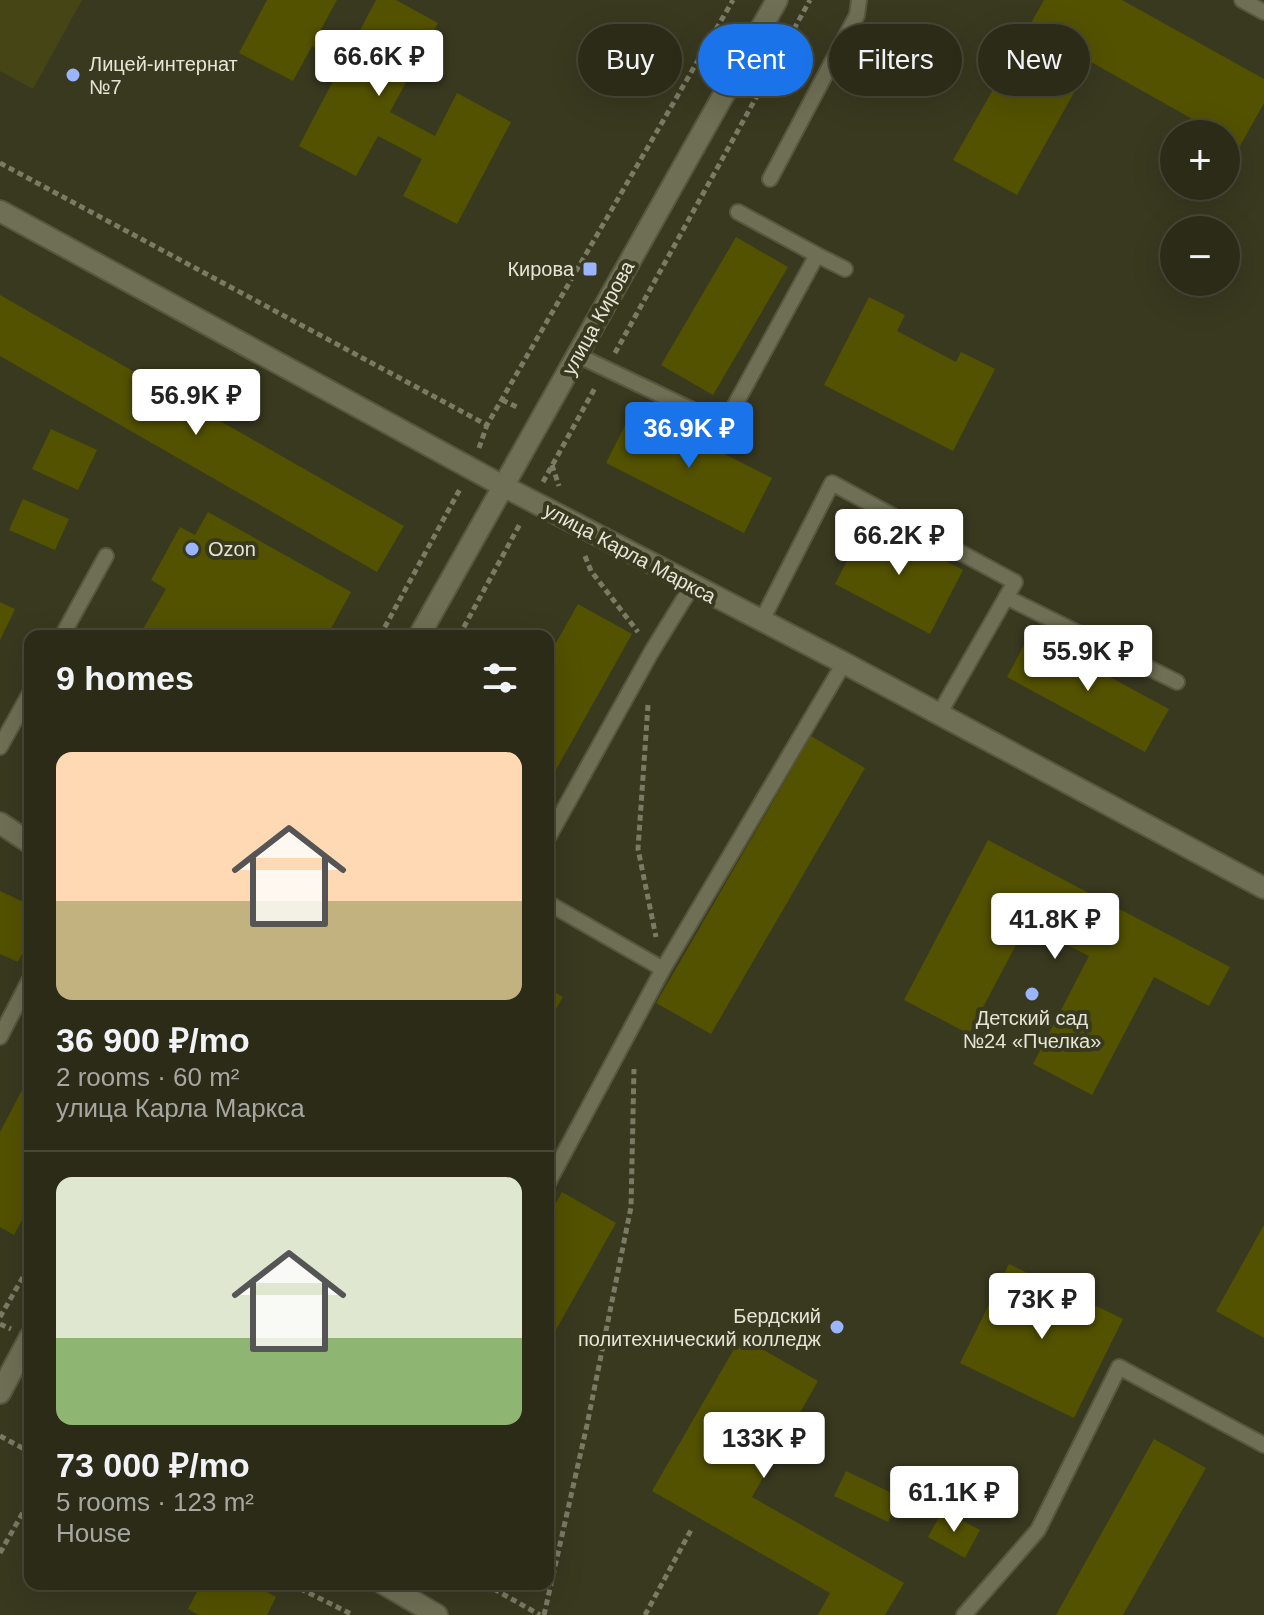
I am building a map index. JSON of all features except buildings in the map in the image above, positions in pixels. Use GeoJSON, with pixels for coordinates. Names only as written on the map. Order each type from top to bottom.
{"type":"FeatureCollection","features":[{"type":"Feature","properties":{"kind":"street","name":"улица Кирова"},"geometry":{"type":"LineString","coordinates":[[422,630],[774,1]]}},
{"type":"Feature","properties":{"kind":"street","name":"улица Карла Маркса"},"geometry":{"type":"LineString","coordinates":[[0,211],[503,486],[844,663],[1264,888]]}},
{"type":"Feature","properties":{"kind":"street"},"geometry":{"type":"LineString","coordinates":[[0,823],[24,839]]}},
{"type":"Feature","properties":{"kind":"street"},"geometry":{"type":"LineString","coordinates":[[0,1393],[6,1368],[24,1345]]}},
{"type":"Feature","properties":{"kind":"street"},"geometry":{"type":"LineString","coordinates":[[6,1368],[24,1378]]}},
{"type":"Feature","properties":{"kind":"street"},"geometry":{"type":"LineString","coordinates":[[394,1590],[437,1615]]}},
{"type":"Feature","properties":{"kind":"lane"},"geometry":{"type":"LineString","coordinates":[[770,179],[857,15],[859,0]]}},
{"type":"Feature","properties":{"kind":"lane"},"geometry":{"type":"LineString","coordinates":[[1242,0],[1264,12]]}},
{"type":"Feature","properties":{"kind":"lane"},"geometry":{"type":"LineString","coordinates":[[738,212],[845,269]]}},
{"type":"Feature","properties":{"kind":"lane"},"geometry":{"type":"LineString","coordinates":[[577,355],[724,425],[817,255]]}},
{"type":"Feature","properties":{"kind":"lane"},"geometry":{"type":"LineString","coordinates":[[761,622],[832,483],[1015,582],[938,716]]}},
{"type":"Feature","properties":{"kind":"lane"},"geometry":{"type":"LineString","coordinates":[[65,630],[106,556]]}},
{"type":"Feature","properties":{"kind":"lane"},"geometry":{"type":"LineString","coordinates":[[554,827],[652,651],[692,586]]}},
{"type":"Feature","properties":{"kind":"lane"},"geometry":{"type":"LineString","coordinates":[[1006,597],[1177,682]]}},
{"type":"Feature","properties":{"kind":"lane"},"geometry":{"type":"LineString","coordinates":[[554,1172],[663,969],[844,663]]}},
{"type":"Feature","properties":{"kind":"lane"},"geometry":{"type":"LineString","coordinates":[[0,747],[24,704]]}},
{"type":"Feature","properties":{"kind":"lane"},"geometry":{"type":"LineString","coordinates":[[554,906],[663,969]]}},
{"type":"Feature","properties":{"kind":"lane"},"geometry":{"type":"LineString","coordinates":[[0,1037],[24,991]]}},
{"type":"Feature","properties":{"kind":"lane"},"geometry":{"type":"LineString","coordinates":[[964,1615],[1038,1530],[1119,1367],[1264,1445]]}},
{"type":"Feature","properties":{"kind":"path"},"geometry":{"type":"LineString","coordinates":[[383,630],[472,469],[487,425],[733,0]]}},
{"type":"Feature","properties":{"kind":"path"},"geometry":{"type":"LineString","coordinates":[[462,630],[810,0]]}},
{"type":"Feature","properties":{"kind":"path"},"geometry":{"type":"LineString","coordinates":[[0,163],[487,425]]}},
{"type":"Feature","properties":{"kind":"path"},"geometry":{"type":"LineString","coordinates":[[552,465],[570,521],[591,571],[652,651]]}},
{"type":"Feature","properties":{"kind":"path"},"geometry":{"type":"LineString","coordinates":[[649,696],[638,849],[663,969]]}},
{"type":"Feature","properties":{"kind":"path"},"geometry":{"type":"LineString","coordinates":[[554,1564],[587,1425],[631,1207],[634,1068]]}},
{"type":"Feature","properties":{"kind":"path"},"geometry":{"type":"LineString","coordinates":[[0,1317],[24,1275]]}},
{"type":"Feature","properties":{"kind":"path"},"geometry":{"type":"LineString","coordinates":[[0,1436],[24,1449]]}},
{"type":"Feature","properties":{"kind":"path"},"geometry":{"type":"LineString","coordinates":[[0,1553],[24,1511]]}},
{"type":"Feature","properties":{"kind":"path"},"geometry":{"type":"LineString","coordinates":[[645,1615],[691,1530]]}},
{"type":"Feature","properties":{"kind":"path"},"geometry":{"type":"LineString","coordinates":[[303,1590],[353,1615]]}},
{"type":"Feature","properties":{"kind":"path"},"geometry":{"type":"LineString","coordinates":[[496,1590],[542,1615],[548,1590]]}},
{"type":"Feature","properties":{"kind":"shaded area"},"geometry":{"type":"Polygon","coordinates":[[[0,0],[82,0],[33,89],[0,71],[0,0]]]}},
{"type":"Feature","properties":{"kind":"place","name":"Лицей-интернат №7"},"geometry":{"type":"Point","coordinates":[73,75]}},
{"type":"Feature","properties":{"kind":"place","name":"Кирова"},"geometry":{"type":"Point","coordinates":[590,269]}},
{"type":"Feature","properties":{"kind":"place","name":"Ozon"},"geometry":{"type":"Point","coordinates":[192,549]}},
{"type":"Feature","properties":{"kind":"place","name":"Детский сад №24 «Пчелка»"},"geometry":{"type":"Point","coordinates":[1032,994]}},
{"type":"Feature","properties":{"kind":"place","name":"Бердский политехнический колледж"},"geometry":{"type":"Point","coordinates":[837,1327]}}]}
